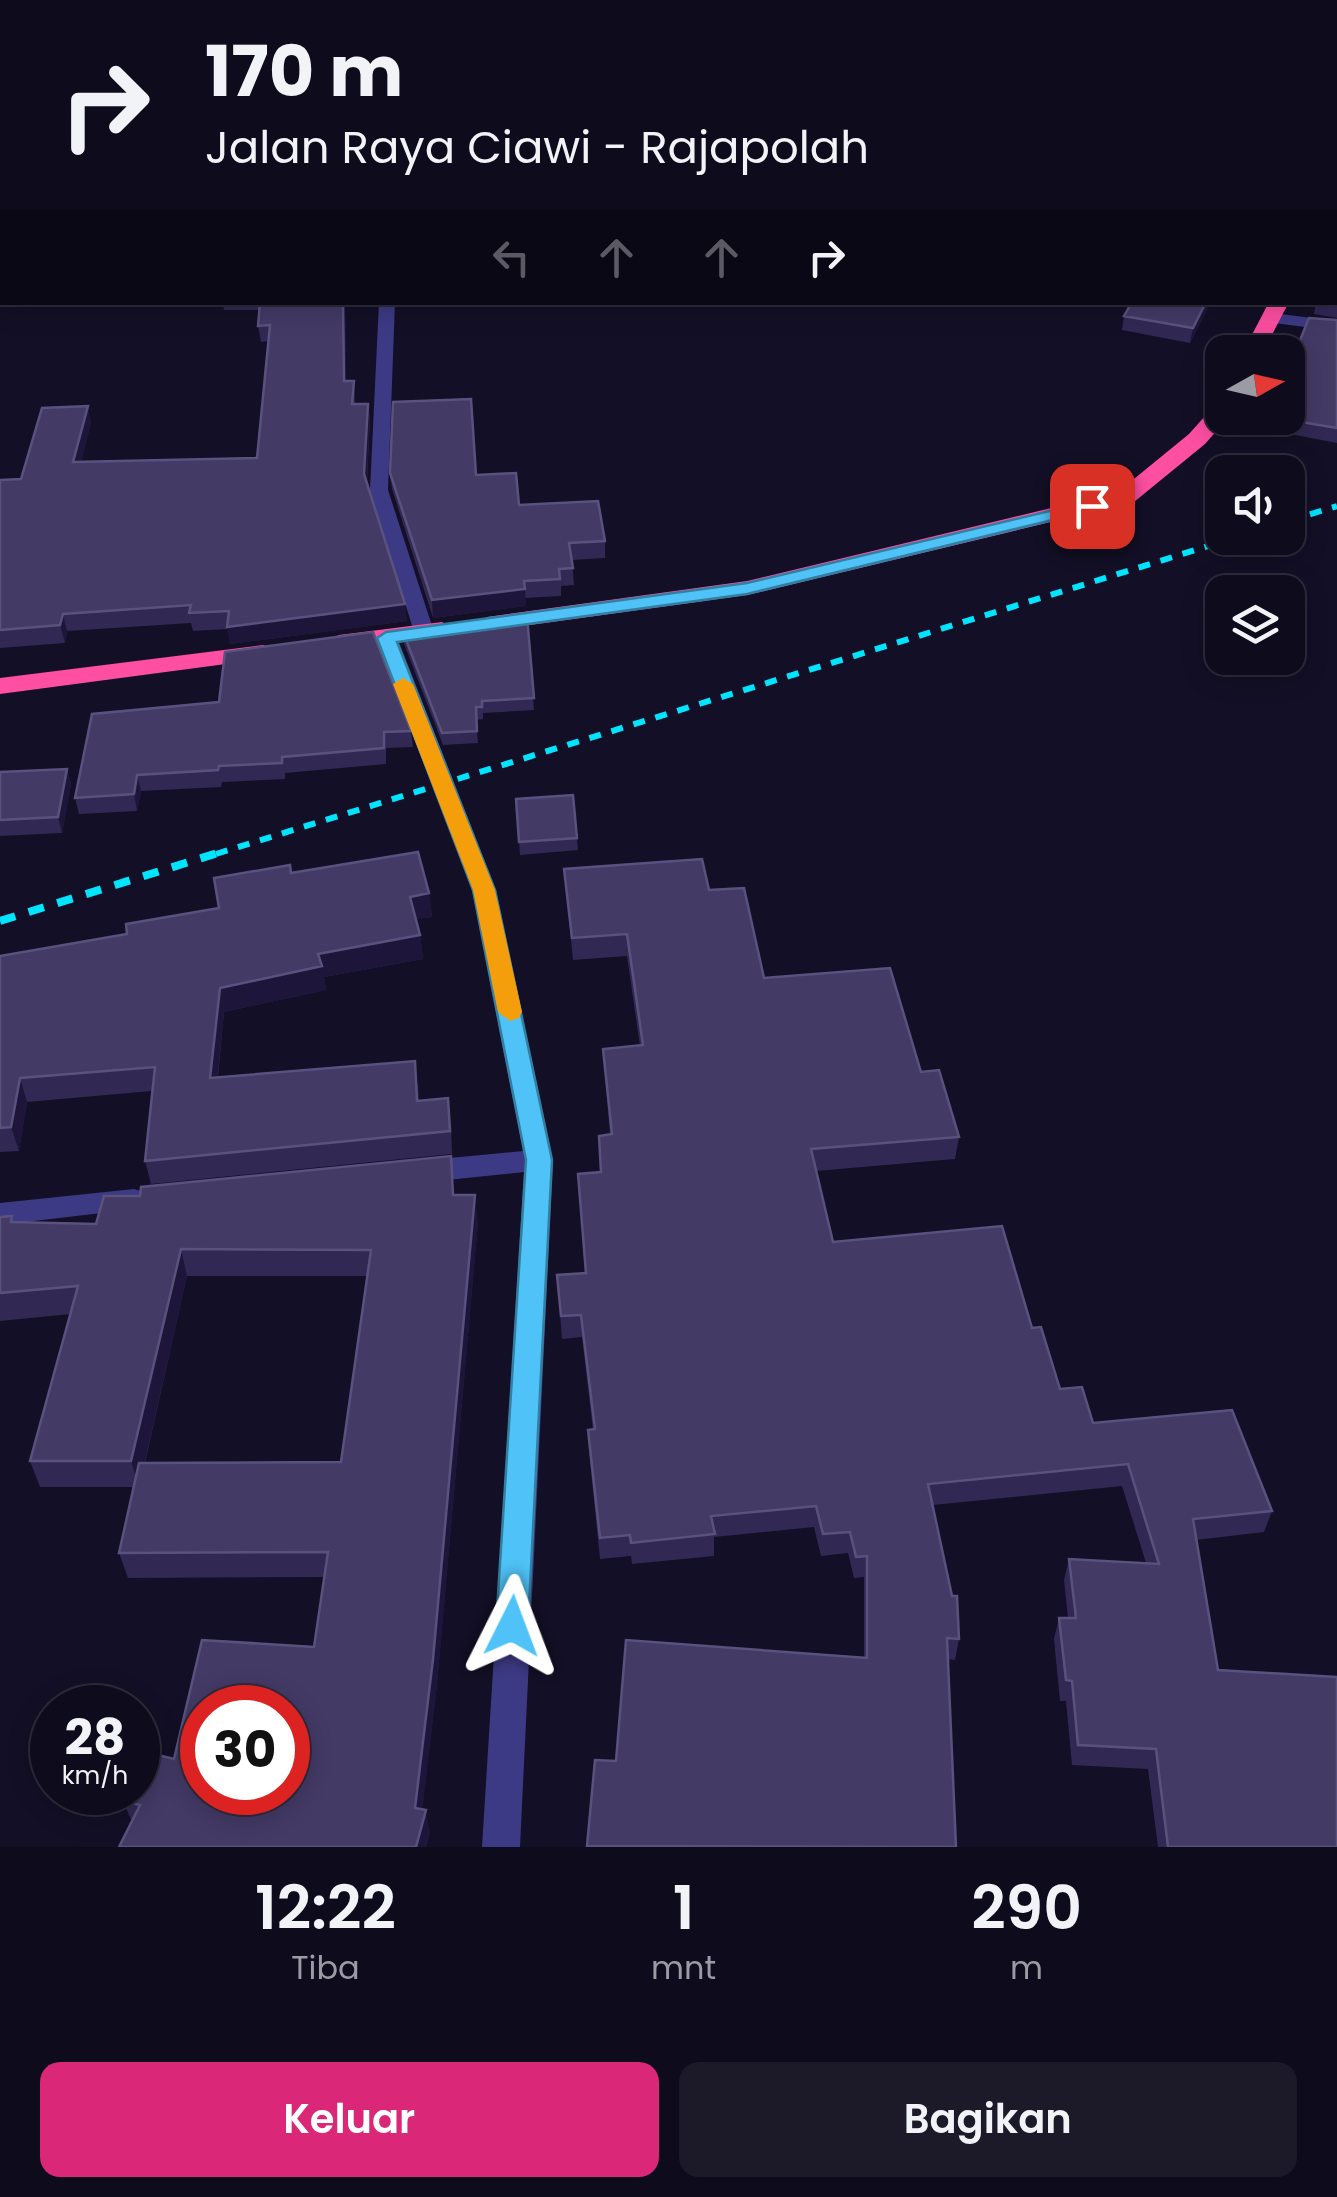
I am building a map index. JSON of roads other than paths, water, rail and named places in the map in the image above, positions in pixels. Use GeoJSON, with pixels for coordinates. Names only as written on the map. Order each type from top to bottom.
{"type":"FeatureCollection","features":[{"type":"Feature","properties":{"kind":"highway"},"geometry":{"type":"LineString","coordinates":[[1262,335],[1275,310]]}},
{"type":"Feature","properties":{"kind":"highway"},"geometry":{"type":"LineString","coordinates":[[0,686],[747,588],[1126,497],[1205,430]]}},
{"type":"Feature","properties":{"kind":"street"},"geometry":{"type":"LineString","coordinates":[[387,305],[379,490],[424,632]]}},
{"type":"Feature","properties":{"kind":"street"},"geometry":{"type":"LineString","coordinates":[[1275,310],[1337,326]]}},
{"type":"Feature","properties":{"kind":"street"},"geometry":{"type":"LineString","coordinates":[[386,638],[484,890],[539,1160],[501,1847]]}},
{"type":"Feature","properties":{"kind":"street"},"geometry":{"type":"LineString","coordinates":[[385,1175],[539,1160]]}},
{"type":"Feature","properties":{"kind":"street"},"geometry":{"type":"LineString","coordinates":[[0,1214],[154,1198]]}},
{"type":"Feature","properties":{"kind":"railway"},"geometry":{"type":"LineString","coordinates":[[1305,516],[1337,506]]}},
{"type":"Feature","properties":{"kind":"railway"},"geometry":{"type":"LineString","coordinates":[[216,854],[1205,547]]}},
{"type":"Feature","properties":{"kind":"railway"},"geometry":{"type":"LineString","coordinates":[[0,921],[224,851]]}}]}
